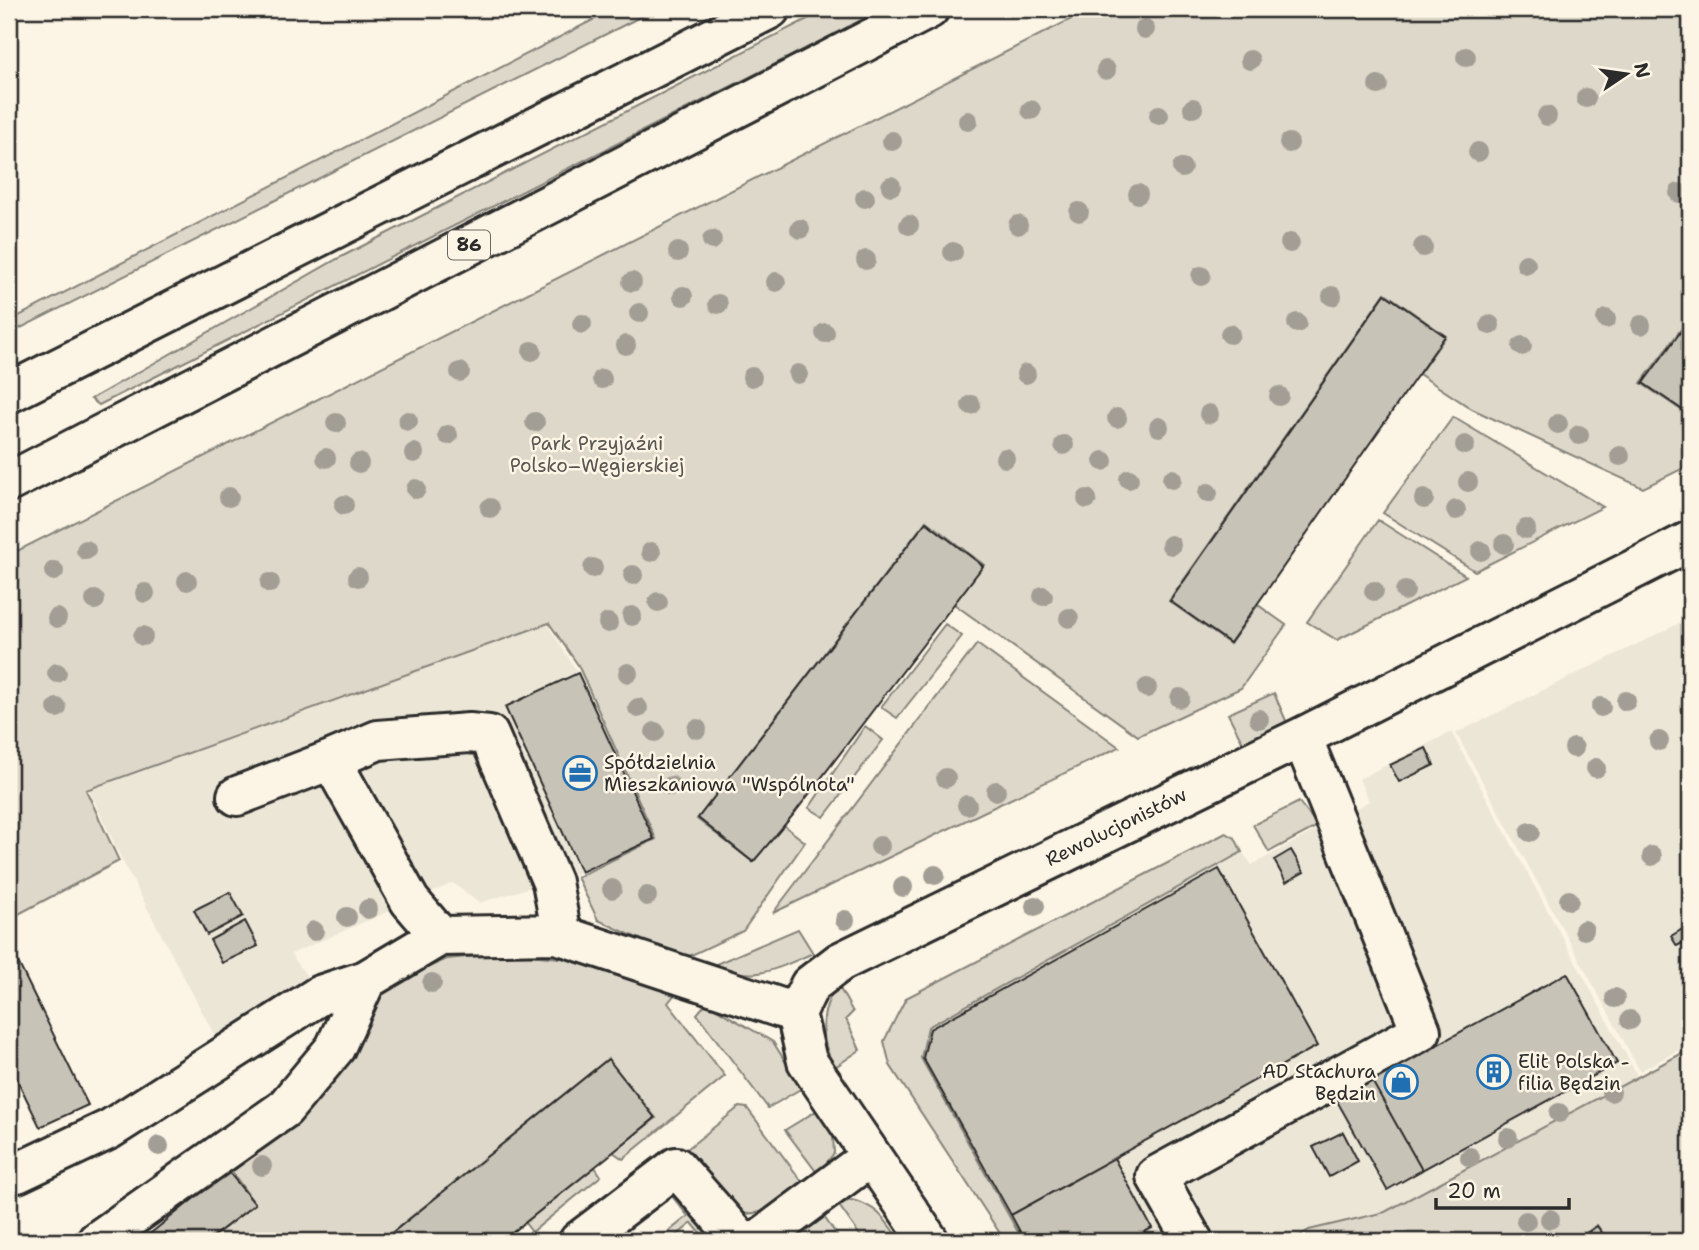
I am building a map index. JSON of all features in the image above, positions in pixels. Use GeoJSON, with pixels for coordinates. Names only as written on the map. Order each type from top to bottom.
{"type":"FeatureCollection","features":[{"type":"Feature","properties":{"kind":"main road"},"geometry":{"type":"LineString","coordinates":[[9,393],[770,9]]}},
{"type":"Feature","properties":{"kind":"main road","name":"86"},"geometry":{"type":"LineString","coordinates":[[9,482],[929,9]]}},
{"type":"Feature","properties":{"kind":"main road","name":"Rewolucjonistów"},"geometry":{"type":"LineString","coordinates":[[796,1013],[810,985],[840,962],[1302,737],[1690,541]]}},
{"type":"Feature","properties":{"kind":"main road"},"geometry":{"type":"LineString","coordinates":[[237,796],[378,740],[469,733],[489,735],[552,882],[562,936]]}},
{"type":"Feature","properties":{"kind":"main road"},"geometry":{"type":"LineString","coordinates":[[1193,1241],[1156,1176],[1421,1031],[1302,737]]}},
{"type":"Feature","properties":{"kind":"main road"},"geometry":{"type":"LineString","coordinates":[[331,760],[411,901],[440,936]]}},
{"type":"Feature","properties":{"kind":"main road"},"geometry":{"type":"LineString","coordinates":[[17,1173],[110,1129],[320,995],[366,980],[440,936],[562,936],[796,1013],[807,1061],[929,1241]]}},
{"type":"Feature","properties":{"kind":"main road"},"geometry":{"type":"LineString","coordinates":[[97,1241],[284,1109],[335,1048],[366,980]]}},
{"type":"Feature","properties":{"kind":"main road"},"geometry":{"type":"LineString","coordinates":[[757,1241],[870,1157]]}},
{"type":"Feature","properties":{"kind":"main road"},"geometry":{"type":"LineString","coordinates":[[579,1241],[676,1167],[741,1241]]}},
{"type":"Feature","properties":{"kind":"shaded area"},"geometry":{"type":"Polygon","coordinates":[[[1690,618],[1690,1044],[1640,1071],[1456,733],[1690,618]]]}},
{"type":"Feature","properties":{"kind":"shaded area"},"geometry":{"type":"Polygon","coordinates":[[[547,624],[578,673],[581,872],[479,903],[453,883],[291,954],[330,1009],[236,1076],[123,862],[89,790],[547,624]]]}},
{"type":"Feature","properties":{"kind":"shaded area"},"geometry":{"type":"Polygon","coordinates":[[[1451,732],[1638,1077],[1388,1216],[1309,1230],[1292,1241],[1020,1241],[921,1058],[928,1027],[1243,853],[1252,865],[1369,801],[1359,779],[1451,732]]]}},
{"type":"Feature","properties":{"kind":"green space"},"geometry":{"type":"Polygon","coordinates":[[[614,9],[656,9],[9,334],[9,321],[614,9]]]}},
{"type":"Feature","properties":{"kind":"green space"},"geometry":{"type":"Polygon","coordinates":[[[827,9],[884,9],[99,405],[91,399],[337,259],[827,9]]]}},
{"type":"Feature","properties":{"kind":"green space","name":"Park Przyjaźni Polsko–Węgierskiej"},"geometry":{"type":"Polygon","coordinates":[[[1091,9],[1690,9],[1690,317],[1641,383],[1690,416],[1690,465],[1643,488],[1472,409],[1419,374],[1446,336],[1385,293],[1169,601],[1230,644],[1258,605],[1286,625],[1241,688],[1138,736],[954,604],[984,565],[926,521],[697,819],[753,862],[783,825],[805,842],[743,931],[683,959],[598,920],[577,877],[656,839],[578,665],[549,623],[86,790],[119,861],[9,919],[9,555],[1091,9]]]}},
{"type":"Feature","properties":{"kind":"green space"},"geometry":{"type":"Polygon","coordinates":[[[1453,417],[1603,507],[1475,571],[1383,513],[1453,417]]]}},
{"type":"Feature","properties":{"kind":"green space"},"geometry":{"type":"Polygon","coordinates":[[[1378,520],[1466,576],[1337,640],[1307,622],[1378,520]]]}},
{"type":"Feature","properties":{"kind":"green space"},"geometry":{"type":"Polygon","coordinates":[[[945,624],[962,636],[897,718],[881,707],[945,624]]]}},
{"type":"Feature","properties":{"kind":"green space"},"geometry":{"type":"Polygon","coordinates":[[[977,644],[1119,747],[773,913],[977,644]]]}},
{"type":"Feature","properties":{"kind":"green space"},"geometry":{"type":"Polygon","coordinates":[[[1274,693],[1287,723],[1243,743],[1228,714],[1274,693]]]}},
{"type":"Feature","properties":{"kind":"green space"},"geometry":{"type":"Polygon","coordinates":[[[865,726],[883,740],[824,817],[809,808],[865,726]]]}},
{"type":"Feature","properties":{"kind":"green space"},"geometry":{"type":"Polygon","coordinates":[[[1299,802],[1318,826],[1269,852],[1253,825],[1299,802]]]}},
{"type":"Feature","properties":{"kind":"green space"},"geometry":{"type":"Polygon","coordinates":[[[1226,833],[1235,838],[1242,852],[928,1027],[921,1058],[1023,1241],[1005,1241],[890,1065],[884,1041],[906,998],[1226,833]]]}},
{"type":"Feature","properties":{"kind":"green space"},"geometry":{"type":"Polygon","coordinates":[[[798,929],[813,953],[773,970],[751,974],[709,967],[798,929]]]}},
{"type":"Feature","properties":{"kind":"green space"},"geometry":{"type":"Polygon","coordinates":[[[507,953],[571,959],[675,994],[668,1003],[725,1076],[623,1159],[613,1152],[656,1118],[608,1059],[381,1241],[208,1241],[255,1204],[232,1172],[304,1113],[359,1037],[385,986],[447,959],[507,953]]]}},
{"type":"Feature","properties":{"kind":"green space"},"geometry":{"type":"Polygon","coordinates":[[[838,985],[853,1012],[846,1019],[860,1050],[835,1067],[826,1047],[823,1025],[827,1004],[838,985]]]}},
{"type":"Feature","properties":{"kind":"green space"},"geometry":{"type":"Polygon","coordinates":[[[706,1003],[773,1042],[802,1088],[768,1108],[697,1014],[706,1003]]]}},
{"type":"Feature","properties":{"kind":"green space"},"geometry":{"type":"Polygon","coordinates":[[[1690,1049],[1690,1241],[1609,1241],[1597,1225],[1574,1241],[1292,1241],[1309,1230],[1385,1212],[1690,1049]]]}},
{"type":"Feature","properties":{"kind":"green space"},"geometry":{"type":"Polygon","coordinates":[[[739,1107],[747,1108],[806,1187],[782,1203],[748,1214],[735,1210],[724,1202],[682,1153],[739,1107]]]}},
{"type":"Feature","properties":{"kind":"green space"},"geometry":{"type":"Polygon","coordinates":[[[818,1110],[833,1135],[834,1153],[818,1174],[785,1130],[818,1110]]]}},
{"type":"Feature","properties":{"kind":"green space"},"geometry":{"type":"Polygon","coordinates":[[[595,1167],[601,1176],[532,1232],[525,1223],[595,1167]]]}},
{"type":"Feature","properties":{"kind":"green space"},"geometry":{"type":"Polygon","coordinates":[[[678,1194],[711,1226],[714,1241],[707,1241],[692,1223],[670,1241],[657,1241],[688,1216],[671,1195],[678,1194]]]}},
{"type":"Feature","properties":{"kind":"green space"},"geometry":{"type":"Polygon","coordinates":[[[852,1200],[875,1210],[900,1241],[864,1241],[838,1204],[852,1200]]]}},
{"type":"Feature","properties":{"kind":"green space"},"geometry":{"type":"Polygon","coordinates":[[[822,1214],[841,1241],[787,1241],[822,1214]]]}},
{"type":"Feature","properties":{"kind":"building"},"geometry":{"type":"Polygon","coordinates":[[[1385,294],[1445,336],[1230,643],[1170,601],[1385,294]]]}},
{"type":"Feature","properties":{"kind":"building"},"geometry":{"type":"Polygon","coordinates":[[[1690,319],[1690,415],[1643,383],[1690,319]]]}},
{"type":"Feature","properties":{"kind":"building"},"geometry":{"type":"Polygon","coordinates":[[[926,522],[983,566],[793,815],[753,862],[698,818],[926,522]]]}},
{"type":"Feature","properties":{"kind":"building","name":"Spółdzielnia Mieszkaniowa \"Wspólnota\""},"geometry":{"type":"Polygon","coordinates":[[[578,673],[654,839],[581,872],[505,707],[578,673]]]}},
{"type":"Feature","properties":{"kind":"building"},"geometry":{"type":"Polygon","coordinates":[[[1426,748],[1434,765],[1399,782],[1390,765],[1426,748]]]}},
{"type":"Feature","properties":{"kind":"building"},"geometry":{"type":"Polygon","coordinates":[[[1291,850],[1304,872],[1286,882],[1274,860],[1291,850]]]}},
{"type":"Feature","properties":{"kind":"building"},"geometry":{"type":"Polygon","coordinates":[[[1219,869],[1317,1046],[1011,1215],[923,1058],[930,1029],[1219,869]]]}},
{"type":"Feature","properties":{"kind":"building"},"geometry":{"type":"Polygon","coordinates":[[[230,892],[243,916],[207,935],[194,910],[230,892]]]}},
{"type":"Feature","properties":{"kind":"building"},"geometry":{"type":"Polygon","coordinates":[[[245,921],[258,946],[222,963],[210,940],[245,921]]]}},
{"type":"Feature","properties":{"kind":"building"},"geometry":{"type":"Polygon","coordinates":[[[1686,927],[1690,939],[1677,946],[1671,936],[1686,927]]]}},
{"type":"Feature","properties":{"kind":"building"},"geometry":{"type":"Polygon","coordinates":[[[13,952],[88,1105],[40,1127],[14,1073],[9,1076],[9,954],[13,952]]]}},
{"type":"Feature","properties":{"kind":"building","name":"Elit Polska - filia Będzin"},"geometry":{"type":"Polygon","coordinates":[[[1567,973],[1617,1063],[1422,1170],[1372,1081],[1567,973]]]}},
{"type":"Feature","properties":{"kind":"building"},"geometry":{"type":"Polygon","coordinates":[[[608,1059],[655,1118],[606,1158],[502,1241],[382,1241],[608,1059]]]}},
{"type":"Feature","properties":{"kind":"building"},"geometry":{"type":"Polygon","coordinates":[[[1372,1081],[1422,1170],[1387,1190],[1337,1101],[1372,1081]]]}},
{"type":"Feature","properties":{"kind":"building"},"geometry":{"type":"Polygon","coordinates":[[[1343,1132],[1358,1161],[1329,1177],[1313,1147],[1343,1132]]]}},
{"type":"Feature","properties":{"kind":"building"},"geometry":{"type":"Polygon","coordinates":[[[1114,1158],[1152,1228],[1128,1241],[1025,1241],[1011,1215],[1114,1158]]]}},
{"type":"Feature","properties":{"kind":"building"},"geometry":{"type":"Polygon","coordinates":[[[228,1171],[255,1204],[207,1241],[141,1241],[228,1171]]]}},
{"type":"Feature","properties":{"kind":"building"},"geometry":{"type":"Polygon","coordinates":[[[1597,1226],[1608,1241],[1576,1241],[1597,1226]]]}},
{"type":"Feature","properties":{"kind":"place","name":"Spółdzielnia Mieszkaniowa \"Wspólnota\""},"geometry":{"type":"Point","coordinates":[580,773]}},
{"type":"Feature","properties":{"kind":"place","name":"Elit Polska - filia Będzin"},"geometry":{"type":"Point","coordinates":[1494,1072]}},
{"type":"Feature","properties":{"kind":"place","name":"AD Stachura Będzin"},"geometry":{"type":"Point","coordinates":[1401,1082]}}]}
